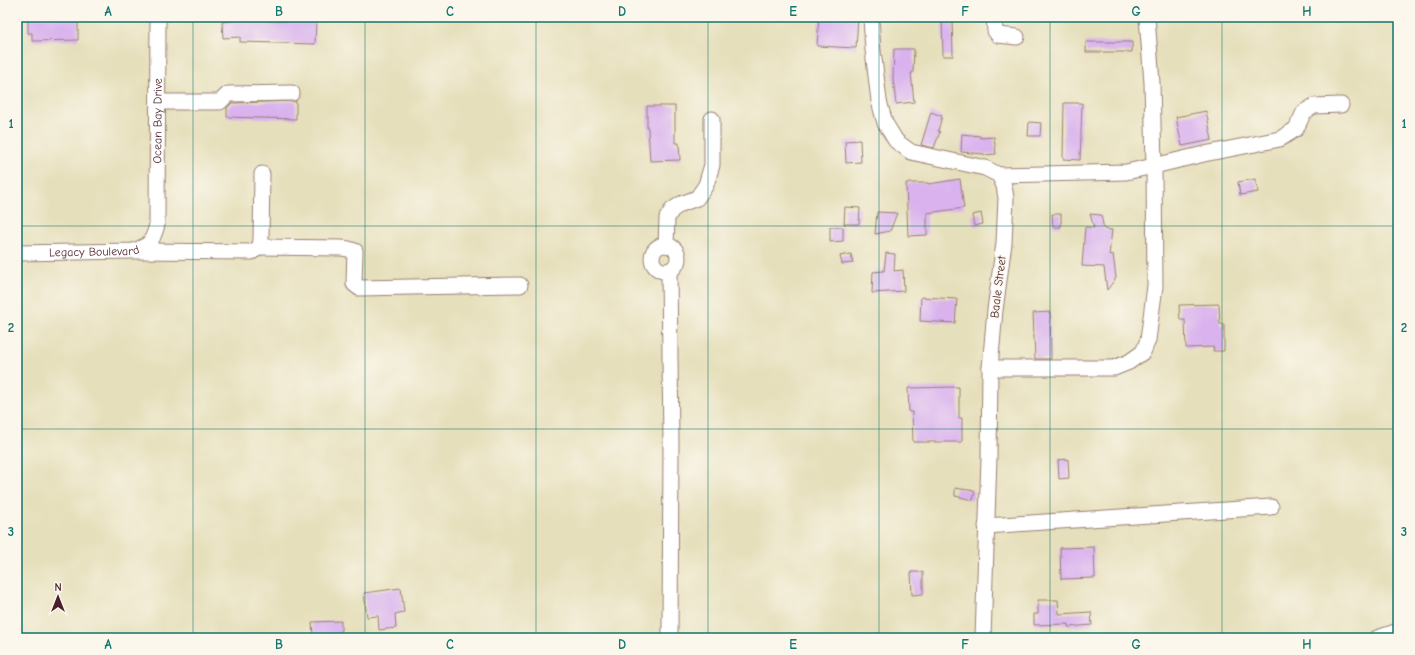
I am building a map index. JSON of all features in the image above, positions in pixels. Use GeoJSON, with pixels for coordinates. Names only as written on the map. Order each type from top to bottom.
{"type":"FeatureCollection","features":[{"type":"Feature","properties":{"kind":"street","name":"Ocean Bay Drive"},"geometry":{"type":"LineString","coordinates":[[157,225],[158,17]]}},
{"type":"Feature","properties":{"kind":"street"},"geometry":{"type":"LineString","coordinates":[[871,17],[879,101],[885,124],[896,141],[911,152],[972,164],[985,168],[999,175],[1126,172],[1204,154],[1280,139],[1296,129],[1304,112],[1314,106],[1341,105]]}},
{"type":"Feature","properties":{"kind":"street"},"geometry":{"type":"LineString","coordinates":[[994,17],[994,26],[998,35],[1017,37]]}},
{"type":"Feature","properties":{"kind":"street"},"geometry":{"type":"LineString","coordinates":[[990,368],[1114,368],[1129,362],[1143,352],[1148,340],[1155,286],[1152,83],[1147,17]]}},
{"type":"Feature","properties":{"kind":"street"},"geometry":{"type":"LineString","coordinates":[[158,102],[220,102],[228,94],[292,93]]}},
{"type":"Feature","properties":{"kind":"street"},"geometry":{"type":"LineString","coordinates":[[670,638],[671,443],[669,271],[676,265],[678,256],[674,248],[666,245],[667,218],[672,210],[680,204],[697,198],[706,185],[712,165],[712,119]]}},
{"type":"Feature","properties":{"kind":"street"},"geometry":{"type":"LineString","coordinates":[[260,247],[262,239],[262,174]]}},
{"type":"Feature","properties":{"kind":"street","name":"Baale Street"},"geometry":{"type":"LineString","coordinates":[[983,638],[989,458],[990,368],[994,310],[1004,243],[1006,198],[1004,186],[999,175]]}},
{"type":"Feature","properties":{"kind":"street","name":"Legacy Boulevard"},"geometry":{"type":"LineString","coordinates":[[17,253],[133,250],[147,246],[154,235],[157,225]]}},
{"type":"Feature","properties":{"kind":"street"},"geometry":{"type":"LineString","coordinates":[[133,250],[252,252],[260,247],[349,248],[355,251],[354,284],[359,288],[520,285]]}},
{"type":"Feature","properties":{"kind":"street"},"geometry":{"type":"LineString","coordinates":[[986,526],[1271,507]]}},
{"type":"Feature","properties":{"kind":"street"},"geometry":{"type":"LineString","coordinates":[[1377,638],[1398,631]]}},
{"type":"Feature","properties":{"kind":"building"},"geometry":{"type":"Polygon","coordinates":[[[28,17],[78,17],[78,40],[32,41],[32,33],[28,33],[28,17]]]}},
{"type":"Feature","properties":{"kind":"building"},"geometry":{"type":"Polygon","coordinates":[[[819,17],[858,17],[856,48],[817,46],[819,17]]]}},
{"type":"Feature","properties":{"kind":"building"},"geometry":{"type":"Polygon","coordinates":[[[942,17],[952,17],[953,56],[943,56],[942,17]]]}},
{"type":"Feature","properties":{"kind":"building"},"geometry":{"type":"Polygon","coordinates":[[[240,20],[316,22],[315,44],[240,42],[240,37],[223,38],[222,22],[240,20]]]}},
{"type":"Feature","properties":{"kind":"building"},"geometry":{"type":"Polygon","coordinates":[[[1086,42],[1132,42],[1132,52],[1086,52],[1086,42]]]}},
{"type":"Feature","properties":{"kind":"building"},"geometry":{"type":"Polygon","coordinates":[[[894,49],[914,49],[913,73],[911,73],[914,102],[896,104],[893,79],[894,49]]]}},
{"type":"Feature","properties":{"kind":"building"},"geometry":{"type":"Polygon","coordinates":[[[296,101],[296,119],[227,117],[227,108],[232,103],[296,101]]]}},
{"type":"Feature","properties":{"kind":"building"},"geometry":{"type":"Polygon","coordinates":[[[1064,103],[1082,103],[1080,160],[1063,159],[1064,103]]]}},
{"type":"Feature","properties":{"kind":"building"},"geometry":{"type":"Polygon","coordinates":[[[647,106],[675,106],[675,143],[679,143],[680,160],[650,161],[647,106]]]}},
{"type":"Feature","properties":{"kind":"building"},"geometry":{"type":"Polygon","coordinates":[[[1206,111],[1212,140],[1182,146],[1176,117],[1206,111]]]}},
{"type":"Feature","properties":{"kind":"building"},"geometry":{"type":"Polygon","coordinates":[[[931,112],[942,116],[938,131],[940,132],[934,148],[921,145],[931,112]]]}},
{"type":"Feature","properties":{"kind":"building"},"geometry":{"type":"Polygon","coordinates":[[[1029,122],[1041,123],[1040,136],[1028,136],[1029,122]]]}},
{"type":"Feature","properties":{"kind":"building"},"geometry":{"type":"Polygon","coordinates":[[[962,134],[980,136],[980,138],[994,137],[996,154],[984,155],[961,152],[962,134]]]}},
{"type":"Feature","properties":{"kind":"building"},"geometry":{"type":"Polygon","coordinates":[[[860,140],[861,162],[846,163],[845,141],[860,140]]]}},
{"type":"Feature","properties":{"kind":"building"},"geometry":{"type":"Polygon","coordinates":[[[960,179],[964,208],[927,213],[927,235],[908,236],[906,183],[929,184],[960,179]]]}},
{"type":"Feature","properties":{"kind":"building"},"geometry":{"type":"Polygon","coordinates":[[[1255,179],[1258,192],[1240,195],[1238,182],[1255,179]]]}},
{"type":"Feature","properties":{"kind":"building"},"geometry":{"type":"Polygon","coordinates":[[[845,207],[860,208],[859,224],[844,224],[845,207]]]}},
{"type":"Feature","properties":{"kind":"building"},"geometry":{"type":"Polygon","coordinates":[[[877,212],[897,213],[890,231],[875,234],[877,212]]]}},
{"type":"Feature","properties":{"kind":"building"},"geometry":{"type":"Polygon","coordinates":[[[981,213],[983,224],[974,226],[972,215],[981,213]]]}},
{"type":"Feature","properties":{"kind":"building"},"geometry":{"type":"Polygon","coordinates":[[[1052,214],[1061,214],[1061,227],[1053,227],[1052,214]]]}},
{"type":"Feature","properties":{"kind":"building"},"geometry":{"type":"Polygon","coordinates":[[[1090,214],[1101,215],[1104,229],[1112,230],[1109,255],[1113,254],[1116,278],[1107,290],[1104,267],[1082,266],[1085,227],[1094,228],[1090,214]]]}},
{"type":"Feature","properties":{"kind":"building"},"geometry":{"type":"Polygon","coordinates":[[[830,227],[843,227],[843,241],[830,242],[830,227]]]}},
{"type":"Feature","properties":{"kind":"building"},"geometry":{"type":"Polygon","coordinates":[[[886,253],[895,254],[894,271],[903,270],[904,291],[872,293],[873,272],[884,271],[886,253]]]}},
{"type":"Feature","properties":{"kind":"building"},"geometry":{"type":"Polygon","coordinates":[[[851,254],[853,263],[842,264],[840,256],[851,254]]]}},
{"type":"Feature","properties":{"kind":"building"},"geometry":{"type":"Polygon","coordinates":[[[921,297],[957,299],[955,323],[920,321],[921,297]]]}},
{"type":"Feature","properties":{"kind":"building"},"geometry":{"type":"Polygon","coordinates":[[[1219,304],[1220,324],[1224,324],[1224,351],[1213,351],[1214,347],[1186,348],[1185,320],[1180,320],[1179,305],[1219,304]]]}},
{"type":"Feature","properties":{"kind":"building"},"geometry":{"type":"Polygon","coordinates":[[[1050,312],[1051,359],[1035,359],[1033,313],[1050,312]]]}},
{"type":"Feature","properties":{"kind":"building"},"geometry":{"type":"Polygon","coordinates":[[[959,387],[959,418],[962,418],[962,442],[913,442],[912,412],[909,412],[908,388],[959,387]]]}},
{"type":"Feature","properties":{"kind":"building"},"geometry":{"type":"Polygon","coordinates":[[[1068,459],[1069,478],[1059,479],[1058,460],[1068,459]]]}},
{"type":"Feature","properties":{"kind":"building"},"geometry":{"type":"Polygon","coordinates":[[[955,488],[975,491],[973,500],[955,496],[955,488]]]}},
{"type":"Feature","properties":{"kind":"building"},"geometry":{"type":"Polygon","coordinates":[[[1094,547],[1095,578],[1061,579],[1060,548],[1094,547]]]}},
{"type":"Feature","properties":{"kind":"building"},"geometry":{"type":"Polygon","coordinates":[[[911,572],[923,572],[923,594],[912,595],[911,572]]]}},
{"type":"Feature","properties":{"kind":"building"},"geometry":{"type":"Polygon","coordinates":[[[401,588],[404,612],[395,614],[396,628],[379,630],[378,616],[367,617],[364,593],[401,588]]]}},
{"type":"Feature","properties":{"kind":"building"},"geometry":{"type":"Polygon","coordinates":[[[1038,600],[1058,600],[1059,614],[1091,612],[1092,625],[1068,627],[1068,624],[1034,625],[1034,614],[1038,614],[1038,600]]]}},
{"type":"Feature","properties":{"kind":"building"},"geometry":{"type":"Polygon","coordinates":[[[341,621],[341,638],[313,638],[312,622],[341,621]]]}}]}
